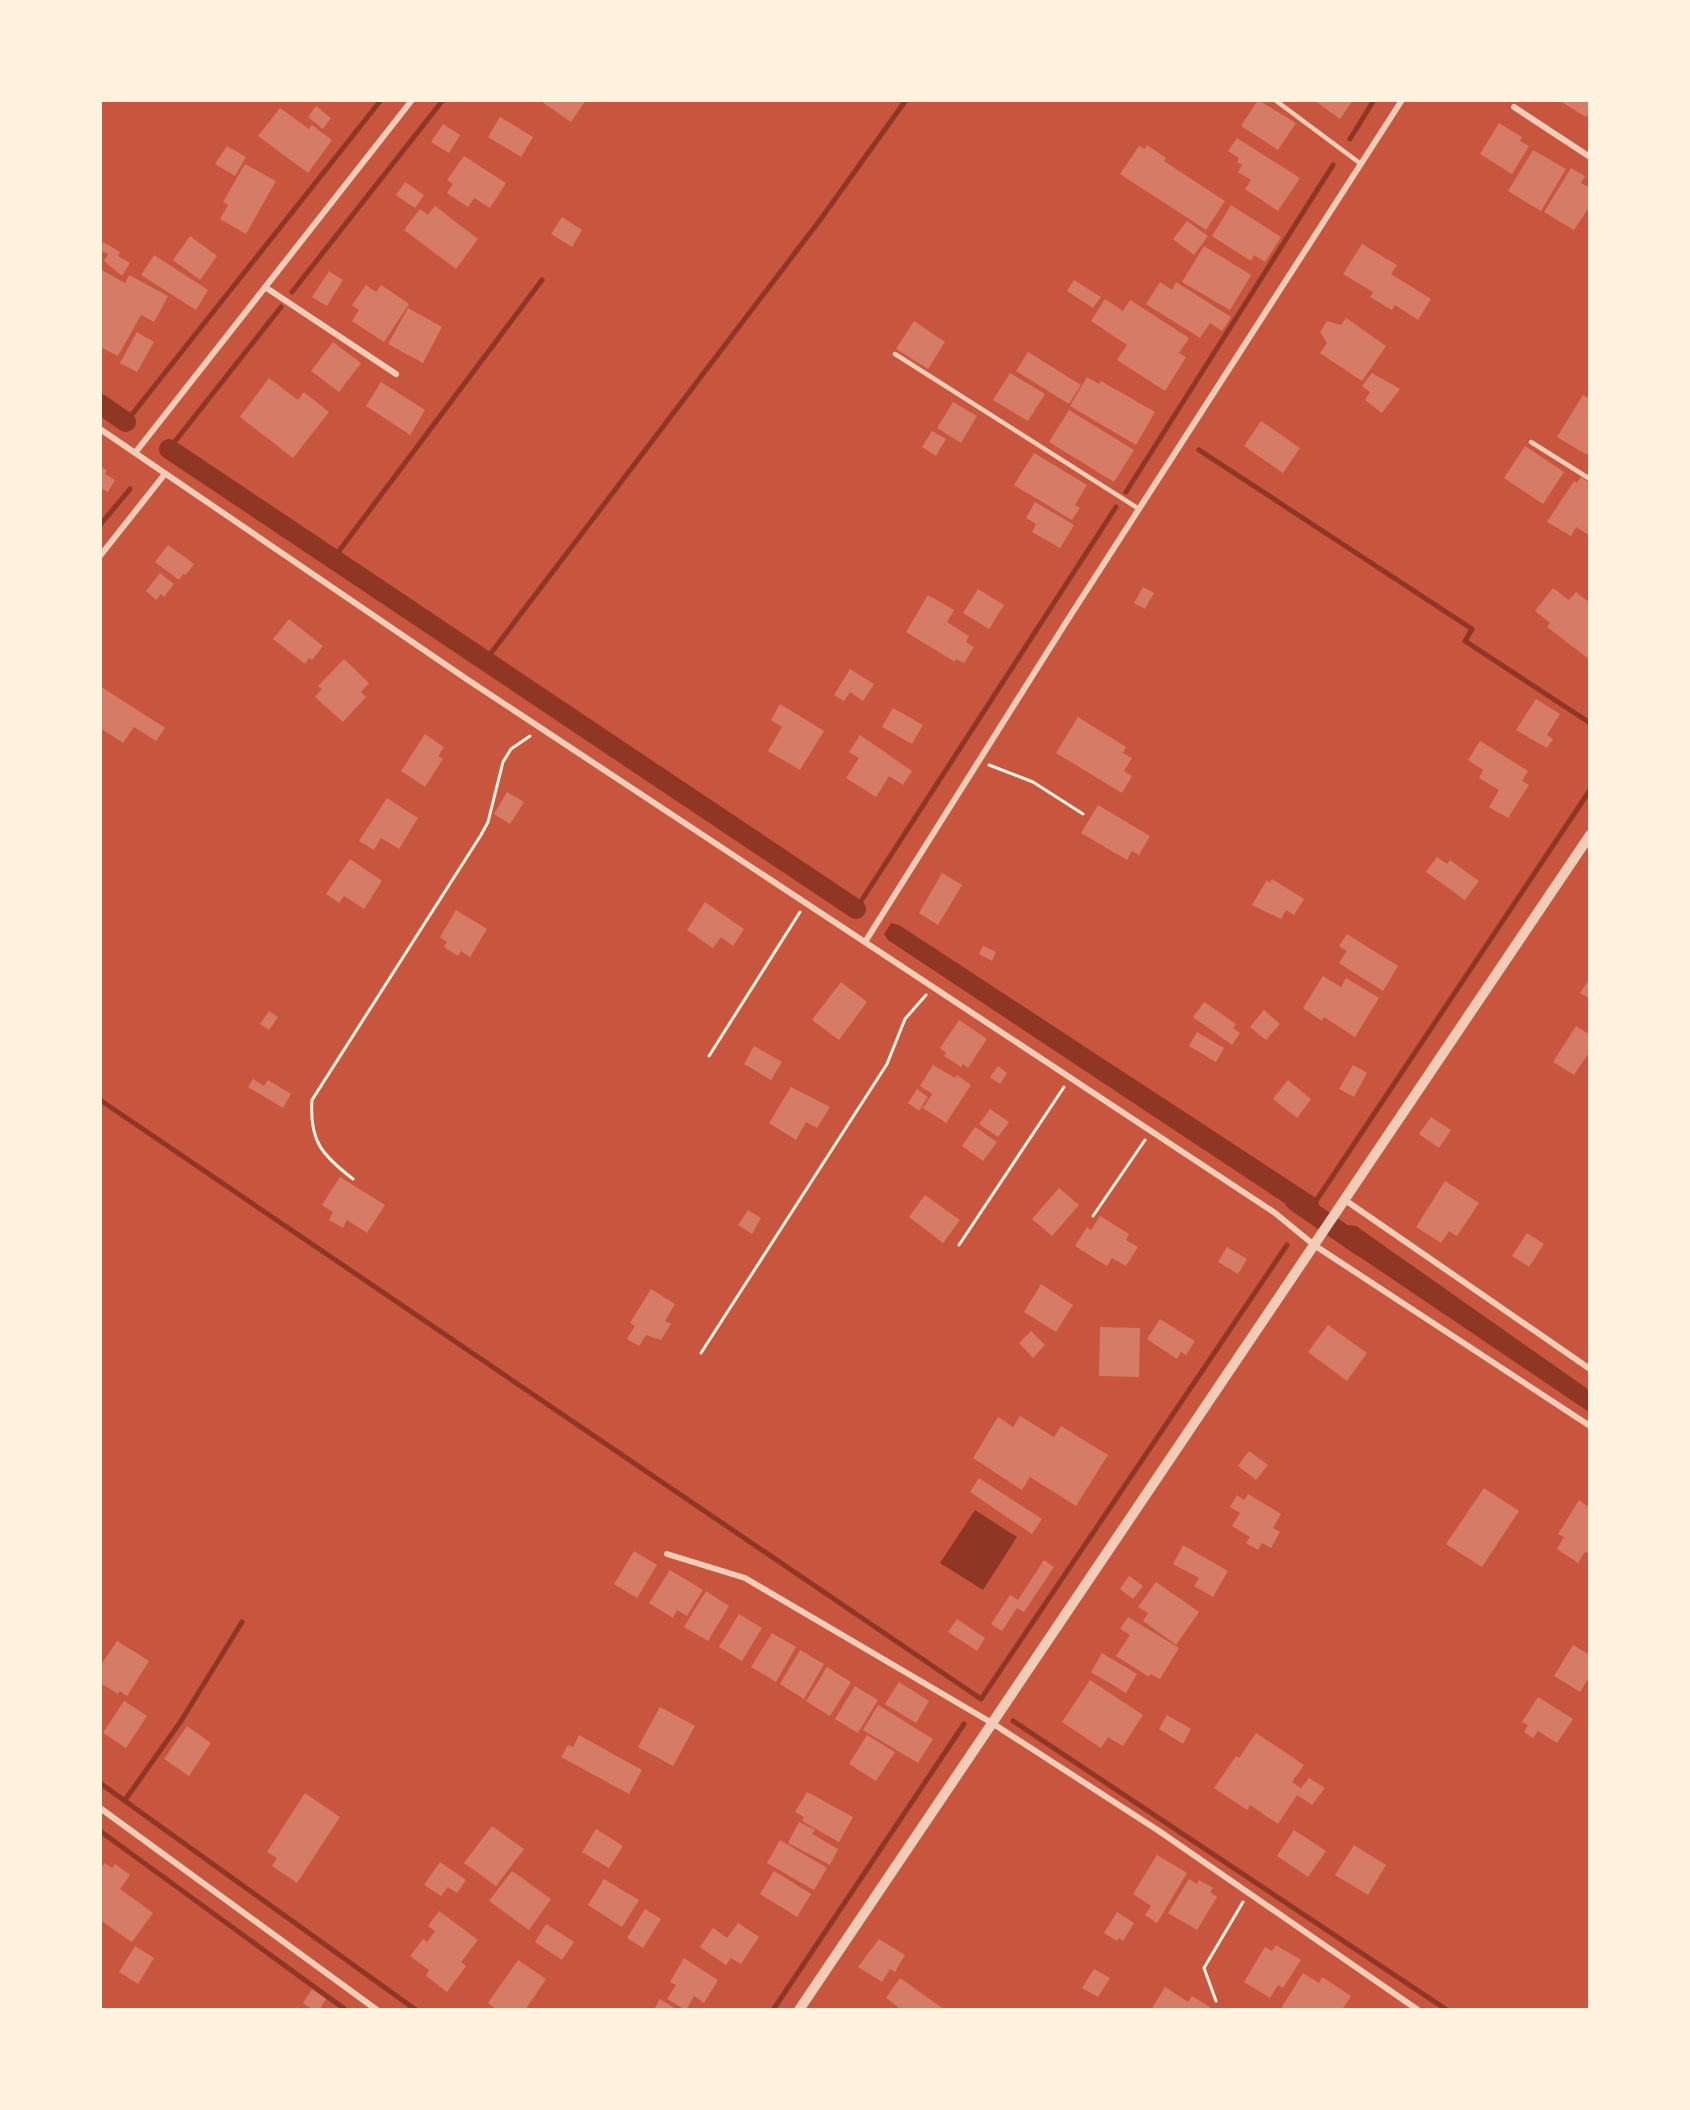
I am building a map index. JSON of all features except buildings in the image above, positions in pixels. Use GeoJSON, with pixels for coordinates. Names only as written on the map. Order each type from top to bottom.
{"type":"FeatureCollection","features":[{"type":"Feature","properties":{"kind":"street"},"geometry":{"type":"LineString","coordinates":[[135,453],[412,100]]}},
{"type":"Feature","properties":{"kind":"street"},"geometry":{"type":"LineString","coordinates":[[865,942],[1139,509],[1402,100]]}},
{"type":"Feature","properties":{"kind":"street"},"geometry":{"type":"LineString","coordinates":[[1514,107],[1590,156]]}},
{"type":"Feature","properties":{"kind":"street"},"geometry":{"type":"LineString","coordinates":[[265,287],[396,374]]}},
{"type":"Feature","properties":{"kind":"street"},"geometry":{"type":"LineString","coordinates":[[100,429],[164,475],[541,729],[1275,1213],[1314,1245],[1590,1426]]}},
{"type":"Feature","properties":{"kind":"street"},"geometry":{"type":"LineString","coordinates":[[100,556],[164,475]]}},
{"type":"Feature","properties":{"kind":"street"},"geometry":{"type":"LineString","coordinates":[[799,2010],[1590,835]]}},
{"type":"Feature","properties":{"kind":"street"},"geometry":{"type":"LineString","coordinates":[[1344,1202],[1590,1369]]}},
{"type":"Feature","properties":{"kind":"street"},"geometry":{"type":"LineString","coordinates":[[667,1554],[745,1578],[992,1723],[1249,1892],[1418,2010]]}},
{"type":"Feature","properties":{"kind":"street"},"geometry":{"type":"LineString","coordinates":[[100,1808],[377,2010]]}},
{"type":"Feature","properties":{"kind":"lane"},"geometry":{"type":"LineString","coordinates":[[1275,100],[1361,164]]}},
{"type":"Feature","properties":{"kind":"lane"},"geometry":{"type":"LineString","coordinates":[[895,354],[1139,509]]}},
{"type":"Feature","properties":{"kind":"lane"},"geometry":{"type":"LineString","coordinates":[[1531,442],[1590,479]]}},
{"type":"Feature","properties":{"kind":"path"},"geometry":{"type":"LineString","coordinates":[[353,1179],[325,1157],[310,1122],[312,1100],[481,835],[488,822],[507,754],[541,729]]}},
{"type":"Feature","properties":{"kind":"path"},"geometry":{"type":"LineString","coordinates":[[980,759],[1033,782],[1083,814]]}},
{"type":"Feature","properties":{"kind":"path"},"geometry":{"type":"LineString","coordinates":[[709,1056],[806,903]]}},
{"type":"Feature","properties":{"kind":"path"},"geometry":{"type":"LineString","coordinates":[[701,1353],[887,1064],[905,1019],[933,987]]}},
{"type":"Feature","properties":{"kind":"path"},"geometry":{"type":"LineString","coordinates":[[959,1245],[1070,1078]]}},
{"type":"Feature","properties":{"kind":"path"},"geometry":{"type":"LineString","coordinates":[[1093,1216],[1151,1131]]}},
{"type":"Feature","properties":{"kind":"path"},"geometry":{"type":"LineString","coordinates":[[1216,2001],[1204,1968],[1249,1892]]}},
{"type":"Feature","properties":{"kind":"shaded area"},"geometry":{"type":"Polygon","coordinates":[[[891,923],[899,925],[1316,1198],[1321,1209],[1313,1222],[888,940],[884,934],[891,923]]]}},
{"type":"Feature","properties":{"kind":"shaded area"},"geometry":{"type":"Polygon","coordinates":[[[1346,1225],[1356,1226],[1589,1390],[1589,1412],[1345,1247],[1338,1237],[1346,1225]]]}},
{"type":"Feature","properties":{"kind":"shaded area"},"geometry":{"type":"Polygon","coordinates":[[[975,1510],[1017,1537],[983,1590],[940,1563],[975,1510]]]}},
{"type":"Feature","properties":{"kind":"waterway"},"geometry":{"type":"LineString","coordinates":[[126,422],[381,100]]}},
{"type":"Feature","properties":{"kind":"waterway"},"geometry":{"type":"LineString","coordinates":[[292,292],[443,100]]}},
{"type":"Feature","properties":{"kind":"waterway"},"geometry":{"type":"LineString","coordinates":[[485,661],[820,220],[906,100]]}},
{"type":"Feature","properties":{"kind":"waterway"},"geometry":{"type":"LineString","coordinates":[[1350,139],[1374,100]]}},
{"type":"Feature","properties":{"kind":"waterway"},"geometry":{"type":"LineString","coordinates":[[1126,492],[1333,165]]}},
{"type":"Feature","properties":{"kind":"waterway"},"geometry":{"type":"LineString","coordinates":[[333,559],[542,280]]}},
{"type":"Feature","properties":{"kind":"waterway"},"geometry":{"type":"LineString","coordinates":[[169,449],[281,307]]}},
{"type":"Feature","properties":{"kind":"waterway"},"geometry":{"type":"LineString","coordinates":[[100,404],[126,422]]}},
{"type":"Feature","properties":{"kind":"waterway"},"geometry":{"type":"LineString","coordinates":[[169,449],[856,909]]}},
{"type":"Feature","properties":{"kind":"waterway"},"geometry":{"type":"LineString","coordinates":[[1199,450],[1472,629],[1465,641],[1590,723]]}},
{"type":"Feature","properties":{"kind":"waterway"},"geometry":{"type":"LineString","coordinates":[[100,525],[130,489]]}},
{"type":"Feature","properties":{"kind":"waterway"},"geometry":{"type":"LineString","coordinates":[[856,909],[1116,507]]}},
{"type":"Feature","properties":{"kind":"waterway"},"geometry":{"type":"LineString","coordinates":[[1314,1204],[1590,790]]}},
{"type":"Feature","properties":{"kind":"waterway"},"geometry":{"type":"LineString","coordinates":[[100,1100],[981,1699],[1287,1245]]}},
{"type":"Feature","properties":{"kind":"waterway"},"geometry":{"type":"LineString","coordinates":[[1295,1201],[1362,1247]]}},
{"type":"Feature","properties":{"kind":"waterway"},"geometry":{"type":"LineString","coordinates":[[125,1800],[181,1721],[242,1622]]}},
{"type":"Feature","properties":{"kind":"waterway"},"geometry":{"type":"LineString","coordinates":[[1013,1721],[1447,2010]]}},
{"type":"Feature","properties":{"kind":"waterway"},"geometry":{"type":"LineString","coordinates":[[773,2010],[964,1724]]}},
{"type":"Feature","properties":{"kind":"waterway"},"geometry":{"type":"LineString","coordinates":[[100,1783],[416,2010]]}},
{"type":"Feature","properties":{"kind":"waterway"},"geometry":{"type":"LineString","coordinates":[[100,1831],[346,2010]]}}]}
